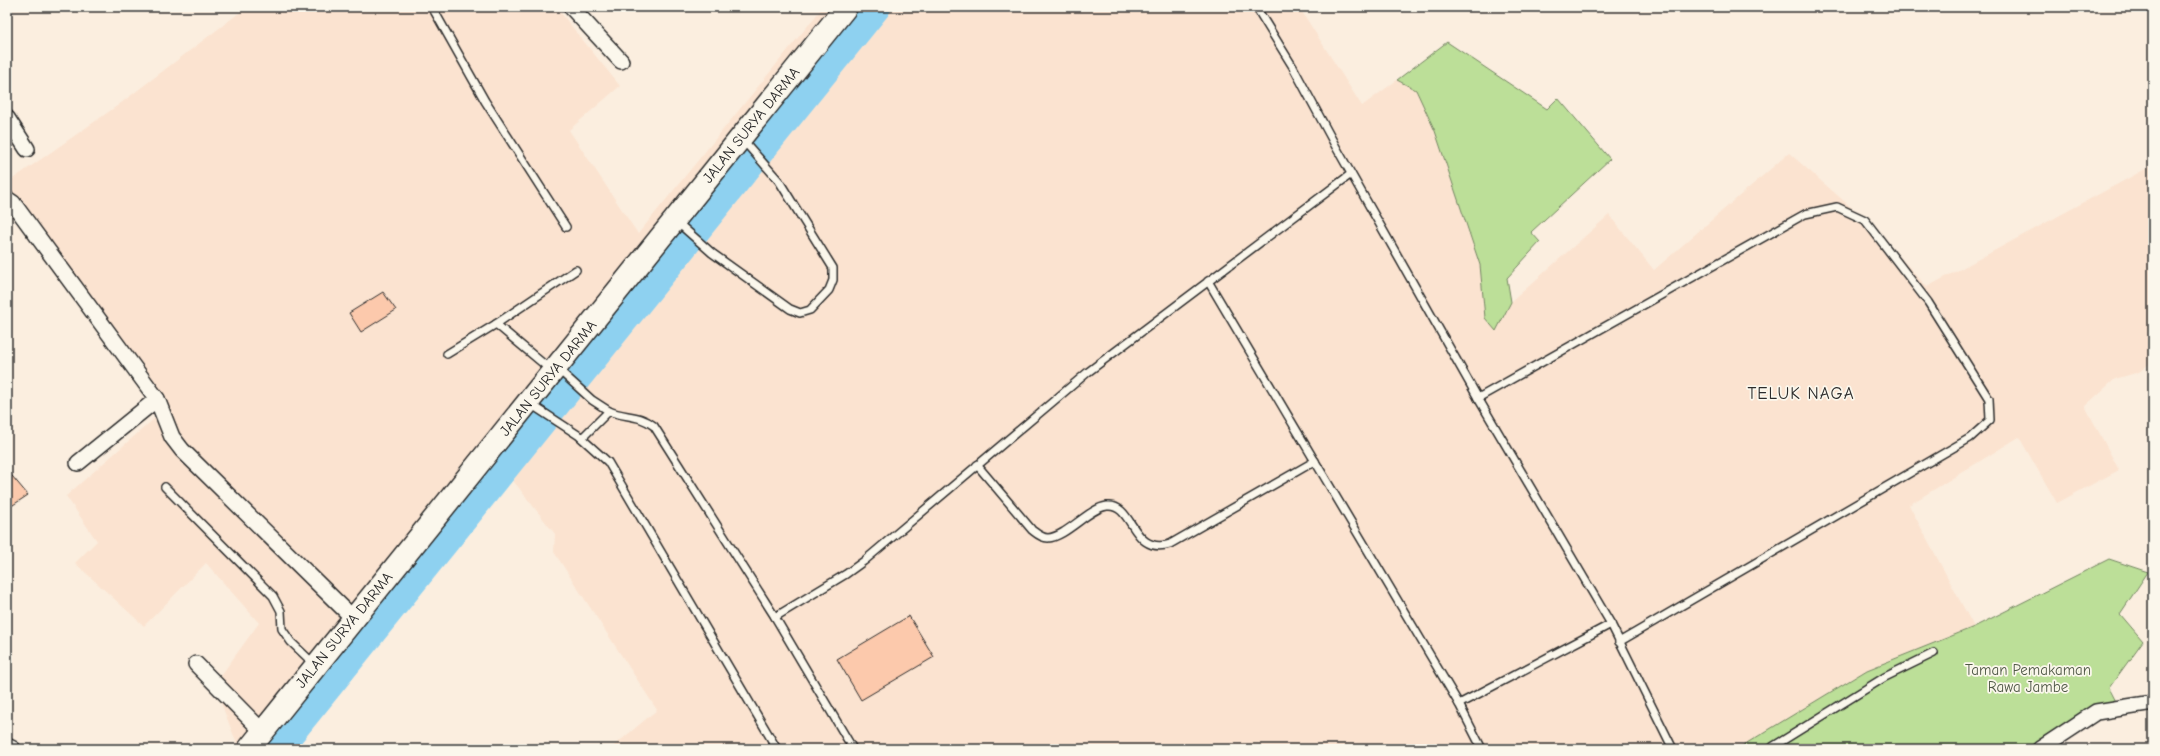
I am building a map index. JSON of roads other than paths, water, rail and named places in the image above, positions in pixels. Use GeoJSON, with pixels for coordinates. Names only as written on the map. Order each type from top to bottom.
{"type":"FeatureCollection","features":[{"type":"Feature","properties":{"kind":"main road","name":"JALAN SURYA DARMA"},"geometry":{"type":"LineString","coordinates":[[250,749],[353,618],[534,406],[559,372],[679,224],[846,7]]}},
{"type":"Feature","properties":{"kind":"street"},"geometry":{"type":"LineString","coordinates":[[571,7],[621,61]]}},
{"type":"Feature","properties":{"kind":"street"},"geometry":{"type":"LineString","coordinates":[[7,118],[27,149]]}},
{"type":"Feature","properties":{"kind":"street"},"geometry":{"type":"LineString","coordinates":[[7,199],[13,204],[157,399],[172,437],[182,450],[353,618]]}},
{"type":"Feature","properties":{"kind":"street"},"geometry":{"type":"LineString","coordinates":[[78,463],[157,399]]}},
{"type":"Feature","properties":{"kind":"street"},"geometry":{"type":"LineString","coordinates":[[196,664],[263,732]]}},
{"type":"Feature","properties":{"kind":"street"},"geometry":{"type":"LineString","coordinates":[[2040,749],[2096,712],[2153,703]]}},
{"type":"Feature","properties":{"kind":"street"},"geometry":{"type":"LineString","coordinates":[[7,746],[13,749]]}},
{"type":"Feature","properties":{"kind":"lane"},"geometry":{"type":"LineString","coordinates":[[432,7],[485,101],[566,227]]}},
{"type":"Feature","properties":{"kind":"lane"},"geometry":{"type":"LineString","coordinates":[[1256,7],[1293,67],[1351,174],[1478,398],[1611,624],[1673,749]]}},
{"type":"Feature","properties":{"kind":"lane"},"geometry":{"type":"LineString","coordinates":[[679,224],[712,253],[790,309],[800,313],[810,310],[829,290],[833,280],[833,268],[779,181],[743,140]]}},
{"type":"Feature","properties":{"kind":"lane"},"geometry":{"type":"LineString","coordinates":[[775,617],[858,565],[1088,372],[1351,174]]}},
{"type":"Feature","properties":{"kind":"lane"},"geometry":{"type":"LineString","coordinates":[[1478,398],[1804,214],[1837,207],[1865,220],[1928,302],[1989,399],[1990,420],[1970,438],[1619,642]]}},
{"type":"Feature","properties":{"kind":"lane"},"geometry":{"type":"LineString","coordinates":[[447,354],[496,324],[576,270]]}},
{"type":"Feature","properties":{"kind":"lane"},"geometry":{"type":"LineString","coordinates":[[1208,281],[1459,704],[1482,749]]}},
{"type":"Feature","properties":{"kind":"lane"},"geometry":{"type":"LineString","coordinates":[[496,324],[559,372],[592,400],[609,411],[618,415],[637,416],[654,426],[775,617],[853,749]]}},
{"type":"Feature","properties":{"kind":"lane"},"geometry":{"type":"LineString","coordinates":[[534,406],[580,437],[608,462],[777,749]]}},
{"type":"Feature","properties":{"kind":"lane"},"geometry":{"type":"LineString","coordinates":[[580,437],[609,411]]}},
{"type":"Feature","properties":{"kind":"lane"},"geometry":{"type":"LineString","coordinates":[[977,465],[1032,530],[1040,536],[1048,538],[1063,532],[1100,507],[1109,505],[1118,509],[1131,522],[1141,539],[1152,546],[1161,547],[1170,544],[1314,461]]}},
{"type":"Feature","properties":{"kind":"lane"},"geometry":{"type":"LineString","coordinates":[[165,487],[273,596],[281,611],[282,629],[291,642],[316,665]]}},
{"type":"Feature","properties":{"kind":"lane"},"geometry":{"type":"LineString","coordinates":[[1459,704],[1611,624]]}},
{"type":"Feature","properties":{"kind":"lane"},"geometry":{"type":"LineString","coordinates":[[1769,749],[1885,677],[1934,653]]}},
{"type":"Feature","properties":{"kind":"waterway"},"geometry":{"type":"LineString","coordinates":[[278,749],[877,7]]}},
{"type":"Feature","properties":{"kind":"district","name":"TELUK NAGA"},"geometry":{"type":"Point","coordinates":[1801,393]}},
{"type":"Feature","properties":{"kind":"park label","name":"Taman Pemakaman Rawa Jambe"},"geometry":{"type":"Point","coordinates":[2028,678]}}]}
